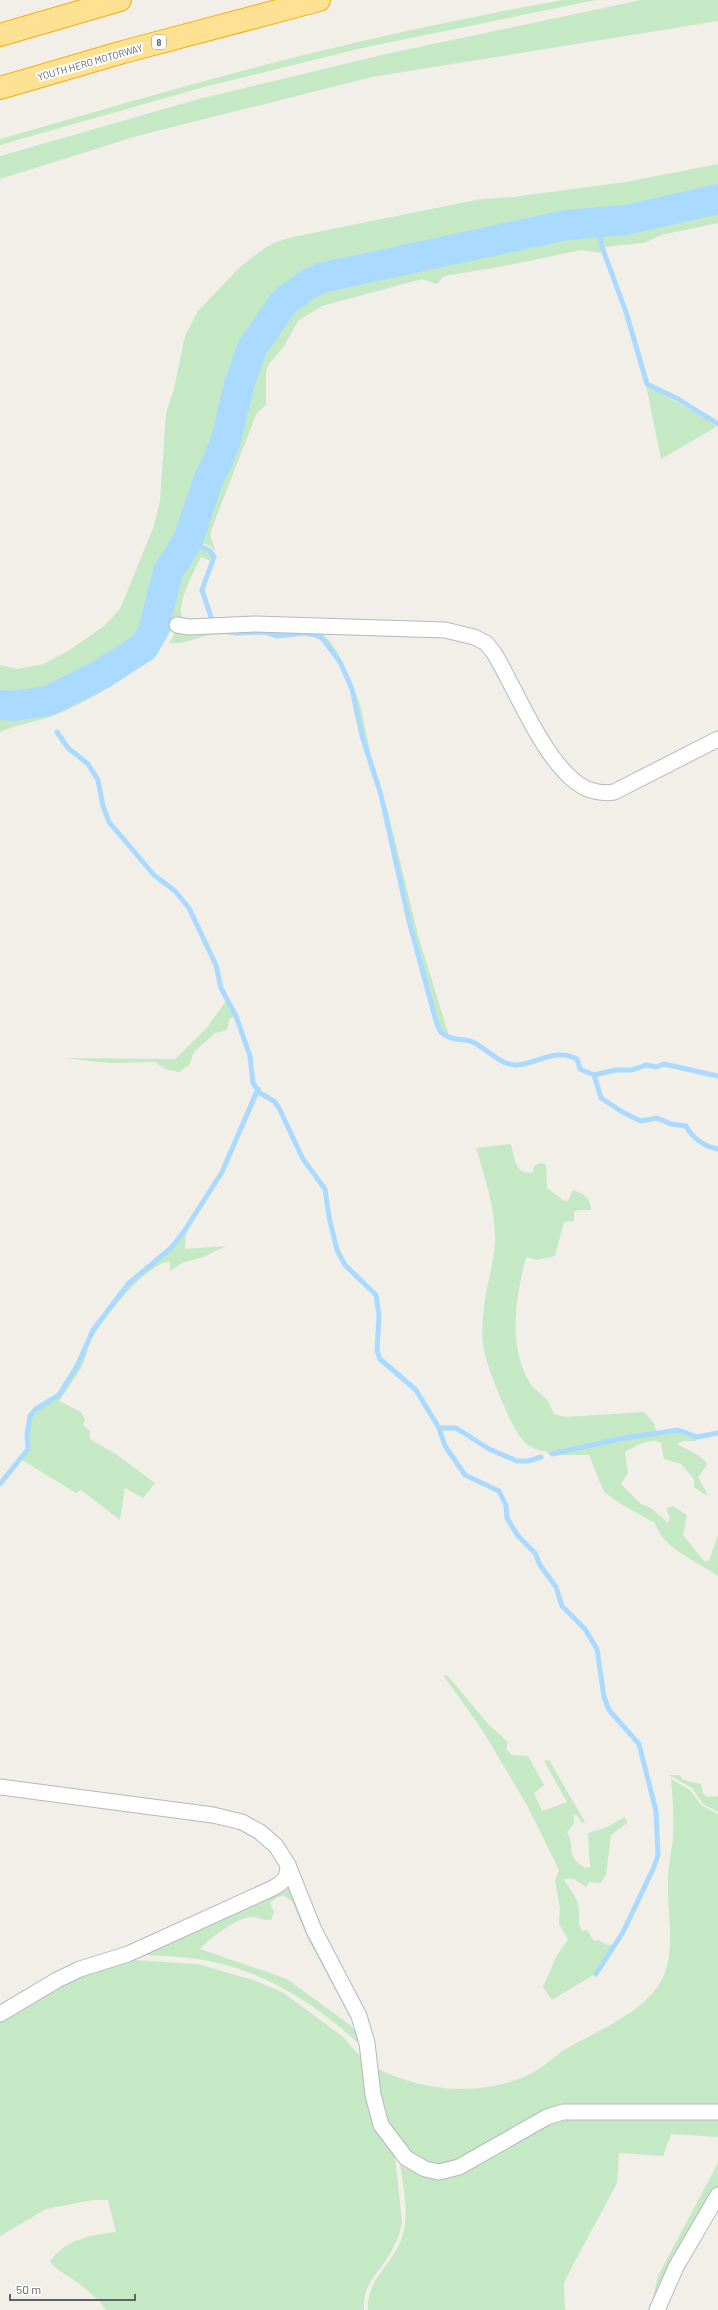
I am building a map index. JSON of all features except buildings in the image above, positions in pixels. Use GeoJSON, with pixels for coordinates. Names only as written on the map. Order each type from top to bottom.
{"type":"FeatureCollection","features":[{"type":"Feature","properties":{"kind":"highway"},"geometry":{"type":"LineString","coordinates":[[0,35],[120,0]]}},
{"type":"Feature","properties":{"kind":"highway","name":"YOUTH HERO MOTORWAY"},"geometry":{"type":"LineString","coordinates":[[0,88],[123,52],[319,0]]}},
{"type":"Feature","properties":{"kind":"street"},"geometry":{"type":"LineString","coordinates":[[177,625],[189,627],[255,624],[410,628],[445,630],[474,637],[486,643],[494,653],[560,767],[578,784],[597,792],[614,792],[718,739]]}},
{"type":"Feature","properties":{"kind":"street"},"geometry":{"type":"LineString","coordinates":[[0,1787],[213,1815],[242,1822],[260,1832],[276,1846],[288,1864],[314,1930],[359,2016],[367,2043],[373,2095],[381,2125],[406,2158],[425,2169],[439,2172],[459,2168],[548,2117],[563,2112],[718,2112]]}},
{"type":"Feature","properties":{"kind":"street"},"geometry":{"type":"LineString","coordinates":[[0,2014],[63,1977],[80,1969],[128,1954],[273,1888],[283,1882],[288,1873],[288,1864]]}},
{"type":"Feature","properties":{"kind":"street"},"geometry":{"type":"LineString","coordinates":[[657,2310],[676,2267],[718,2195]]}},
{"type":"Feature","properties":{"kind":"green space"},"geometry":{"type":"Polygon","coordinates":[[[562,0],[596,0],[362,48],[204,87],[0,145],[0,139],[266,65],[336,47],[562,0]]]}},
{"type":"Feature","properties":{"kind":"green space"},"geometry":{"type":"Polygon","coordinates":[[[641,0],[718,0],[718,21],[372,77],[137,136],[0,179],[0,156],[199,99],[386,54],[641,0]]]}},
{"type":"Feature","properties":{"kind":"green space"},"geometry":{"type":"Polygon","coordinates":[[[718,164],[718,197],[625,217],[566,223],[320,276],[306,282],[282,300],[250,347],[236,384],[217,458],[206,477],[186,539],[166,571],[151,630],[142,645],[98,673],[47,699],[14,704],[0,702],[0,665],[17,669],[44,664],[68,651],[103,627],[120,609],[154,526],[160,501],[166,413],[174,389],[185,336],[198,311],[241,266],[265,248],[276,242],[293,237],[481,199],[513,197],[626,182],[718,164]]]}},
{"type":"Feature","properties":{"kind":"green space"},"geometry":{"type":"Polygon","coordinates":[[[718,203],[718,223],[661,235],[644,243],[603,247],[601,226],[628,224],[718,203]]]}},
{"type":"Feature","properties":{"kind":"green space"},"geometry":{"type":"Polygon","coordinates":[[[596,227],[601,253],[582,250],[499,267],[444,276],[437,284],[422,279],[322,306],[298,321],[284,346],[269,364],[266,371],[266,405],[257,413],[212,528],[210,536],[216,551],[208,545],[192,540],[211,479],[223,457],[229,441],[242,382],[255,351],[275,320],[292,302],[308,290],[329,281],[567,228],[596,227]]]}},
{"type":"Feature","properties":{"kind":"green space"},"geometry":{"type":"Polygon","coordinates":[[[646,385],[707,419],[716,427],[661,459],[646,385]]]}},
{"type":"Feature","properties":{"kind":"green space"},"geometry":{"type":"Polygon","coordinates":[[[190,542],[207,550],[212,556],[211,561],[201,557],[187,587],[182,604],[182,617],[186,619],[176,622],[158,650],[149,659],[110,687],[67,710],[0,732],[0,709],[18,710],[47,705],[49,711],[54,709],[51,702],[73,693],[146,648],[155,632],[170,574],[190,542]]]}},
{"type":"Feature","properties":{"kind":"green space"},"geometry":{"type":"Polygon","coordinates":[[[178,628],[212,629],[227,634],[209,635],[181,643],[169,643],[178,628]]]}},
{"type":"Feature","properties":{"kind":"green space"},"geometry":{"type":"Polygon","coordinates":[[[317,629],[330,641],[339,655],[360,704],[371,756],[388,812],[418,935],[449,1036],[442,1032],[436,1021],[410,921],[381,795],[363,736],[352,689],[340,662],[329,645],[315,634],[304,632],[276,635],[265,632],[228,632],[317,629]]]}},
{"type":"Feature","properties":{"kind":"green space"},"geometry":{"type":"Polygon","coordinates":[[[226,1001],[235,1016],[229,1019],[227,1030],[215,1033],[194,1052],[189,1065],[179,1072],[165,1069],[155,1062],[109,1063],[65,1058],[175,1059],[206,1029],[226,1001]]]}},
{"type":"Feature","properties":{"kind":"green space"},"geometry":{"type":"Polygon","coordinates":[[[511,1144],[513,1155],[519,1169],[527,1173],[533,1172],[534,1166],[541,1163],[546,1165],[547,1188],[563,1200],[568,1201],[573,1190],[584,1195],[590,1202],[591,1206],[591,1210],[578,1210],[574,1212],[574,1221],[564,1222],[555,1256],[537,1260],[526,1257],[517,1304],[516,1337],[518,1353],[530,1383],[547,1400],[554,1414],[566,1417],[644,1412],[654,1423],[657,1434],[619,1438],[549,1455],[546,1451],[533,1448],[528,1445],[516,1431],[492,1377],[483,1345],[482,1332],[485,1299],[493,1257],[495,1231],[492,1206],[476,1148],[511,1144]]]}},
{"type":"Feature","properties":{"kind":"green space"},"geometry":{"type":"Polygon","coordinates":[[[186,1230],[185,1249],[226,1246],[203,1257],[182,1263],[170,1271],[170,1262],[161,1264],[150,1270],[139,1280],[115,1306],[97,1330],[90,1342],[81,1368],[59,1401],[81,1412],[85,1419],[83,1425],[90,1431],[90,1439],[117,1455],[155,1483],[143,1498],[125,1488],[120,1520],[81,1490],[76,1493],[22,1460],[29,1449],[28,1435],[30,1416],[36,1409],[59,1396],[78,1366],[94,1330],[128,1284],[172,1249],[186,1230]]]}},
{"type":"Feature","properties":{"kind":"green space"},"geometry":{"type":"Polygon","coordinates":[[[678,1431],[697,1438],[696,1441],[683,1441],[677,1444],[697,1455],[706,1462],[707,1465],[698,1477],[708,1495],[702,1493],[694,1487],[694,1479],[681,1464],[664,1459],[661,1443],[657,1441],[643,1443],[625,1452],[628,1473],[621,1484],[641,1504],[651,1508],[668,1523],[670,1516],[667,1513],[667,1508],[673,1506],[687,1515],[683,1535],[704,1561],[709,1561],[718,1535],[718,1576],[673,1547],[659,1532],[655,1523],[619,1503],[604,1492],[589,1455],[553,1455],[619,1439],[678,1431]]]}},
{"type":"Feature","properties":{"kind":"green space"},"geometry":{"type":"Polygon","coordinates":[[[443,1675],[448,1676],[488,1724],[508,1742],[506,1749],[512,1755],[528,1756],[544,1785],[534,1793],[542,1811],[567,1802],[544,1761],[549,1760],[585,1822],[582,1823],[576,1814],[574,1816],[574,1823],[567,1832],[571,1842],[572,1855],[578,1863],[585,1868],[590,1867],[588,1833],[607,1827],[625,1817],[627,1823],[611,1835],[606,1874],[601,1883],[589,1882],[586,1887],[574,1879],[564,1879],[577,1901],[579,1909],[579,1923],[582,1931],[587,1930],[594,1941],[598,1940],[607,1945],[613,1945],[595,1974],[552,2000],[543,1987],[557,1955],[568,1940],[559,1924],[560,1908],[555,1881],[559,1870],[528,1807],[483,1731],[443,1675]]]}},
{"type":"Feature","properties":{"kind":"green space"},"geometry":{"type":"Polygon","coordinates":[[[669,1775],[679,1775],[683,1780],[701,1784],[703,1794],[708,1797],[718,1796],[718,1812],[703,1804],[692,1788],[669,1775]]]}},
{"type":"Feature","properties":{"kind":"green space"},"geometry":{"type":"Polygon","coordinates":[[[671,1779],[690,1790],[701,1805],[718,1814],[718,2108],[584,2107],[459,2164],[424,2167],[385,2128],[374,2067],[412,2082],[452,2089],[473,2089],[513,2081],[532,2073],[564,2050],[625,2016],[646,2000],[655,1990],[662,1979],[667,1966],[670,1946],[668,1877],[673,1840],[673,1802],[671,1779]]]}},
{"type":"Feature","properties":{"kind":"green space"},"geometry":{"type":"Polygon","coordinates":[[[288,1881],[357,2019],[351,2019],[307,1937],[292,1901],[284,1896],[277,1897],[270,1903],[274,1912],[271,1920],[250,1917],[237,1921],[223,1930],[200,1949],[287,1979],[350,2025],[363,2039],[361,2042],[357,2042],[322,2013],[303,2000],[263,1978],[220,1963],[197,1959],[142,1955],[288,1881]]]}},
{"type":"Feature","properties":{"kind":"green space"},"geometry":{"type":"Polygon","coordinates":[[[134,1960],[198,1964],[253,1980],[282,1992],[342,2036],[361,2057],[394,2147],[402,2222],[393,2248],[368,2285],[364,2300],[364,2310],[106,2310],[90,2292],[57,2269],[50,2261],[64,2248],[80,2239],[116,2232],[108,2200],[93,2200],[46,2209],[0,2236],[0,2018],[59,1983],[123,1961],[134,1960]]]}},
{"type":"Feature","properties":{"kind":"green space"},"geometry":{"type":"Polygon","coordinates":[[[718,2115],[718,2137],[671,2134],[663,2156],[619,2153],[617,2183],[564,2282],[565,2309],[567,2310],[368,2310],[372,2289],[376,2280],[399,2245],[405,2224],[406,2214],[399,2152],[434,2174],[549,2119],[718,2115]]]}},
{"type":"Feature","properties":{"kind":"green space"},"geometry":{"type":"Polygon","coordinates":[[[718,2163],[718,2190],[652,2302],[658,2276],[718,2163]]]}},
{"type":"Feature","properties":{"kind":"waterway"},"geometry":{"type":"LineString","coordinates":[[0,705],[14,706],[48,701],[100,675],[144,647],[153,631],[168,572],[188,540],[209,478],[226,440],[239,385],[252,348],[284,302],[307,285],[321,278],[566,225],[626,220],[718,199]]}},
{"type":"Feature","properties":{"kind":"waterway"},"geometry":{"type":"LineString","coordinates":[[597,222],[602,247],[626,312],[647,384],[678,399],[718,424]]}},
{"type":"Feature","properties":{"kind":"waterway"},"geometry":{"type":"LineString","coordinates":[[188,540],[210,551],[214,557],[202,590],[213,623]]}},
{"type":"Feature","properties":{"kind":"waterway"},"geometry":{"type":"LineString","coordinates":[[223,631],[236,633],[265,632],[276,636],[304,633],[315,635],[322,638],[340,662],[352,689],[362,736],[381,795],[409,921],[436,1021],[441,1032],[448,1037],[473,1042],[498,1059],[509,1064],[523,1064],[561,1055],[577,1059],[580,1069],[594,1075],[601,1098],[624,1113],[641,1121],[657,1118],[671,1124],[686,1126],[699,1141],[718,1149]]}},
{"type":"Feature","properties":{"kind":"waterway"},"geometry":{"type":"LineString","coordinates":[[48,701],[52,709]]}},
{"type":"Feature","properties":{"kind":"waterway"},"geometry":{"type":"LineString","coordinates":[[57,732],[68,748],[88,764],[98,780],[103,806],[109,822],[154,875],[175,891],[189,908],[216,965],[221,988],[236,1016],[250,1056],[253,1083],[260,1093],[274,1101],[279,1108],[303,1159],[325,1189],[329,1217],[337,1250],[345,1265],[376,1295],[379,1315],[377,1351],[380,1359],[416,1390],[439,1428],[445,1446],[465,1475],[499,1491],[506,1505],[507,1518],[518,1536],[535,1553],[540,1565],[556,1587],[562,1606],[585,1629],[597,1649],[604,1697],[609,1710],[639,1744],[656,1811],[658,1855],[654,1867],[623,1932],[596,1974]]}},
{"type":"Feature","properties":{"kind":"waterway"},"geometry":{"type":"LineString","coordinates":[[594,1075],[616,1070],[632,1070],[646,1065],[656,1067],[664,1064],[718,1076]]}},
{"type":"Feature","properties":{"kind":"waterway"},"geometry":{"type":"LineString","coordinates":[[0,1484],[28,1449],[27,1435],[30,1416],[36,1409],[59,1395],[77,1366],[93,1330],[128,1284],[171,1248],[185,1230],[222,1172],[258,1089]]}},
{"type":"Feature","properties":{"kind":"waterway"},"geometry":{"type":"LineString","coordinates":[[439,1428],[456,1428],[489,1449],[517,1461],[528,1461],[541,1457]]}},
{"type":"Feature","properties":{"kind":"waterway"},"geometry":{"type":"LineString","coordinates":[[552,1454],[619,1439],[678,1430],[697,1437],[718,1433]]}}]}
